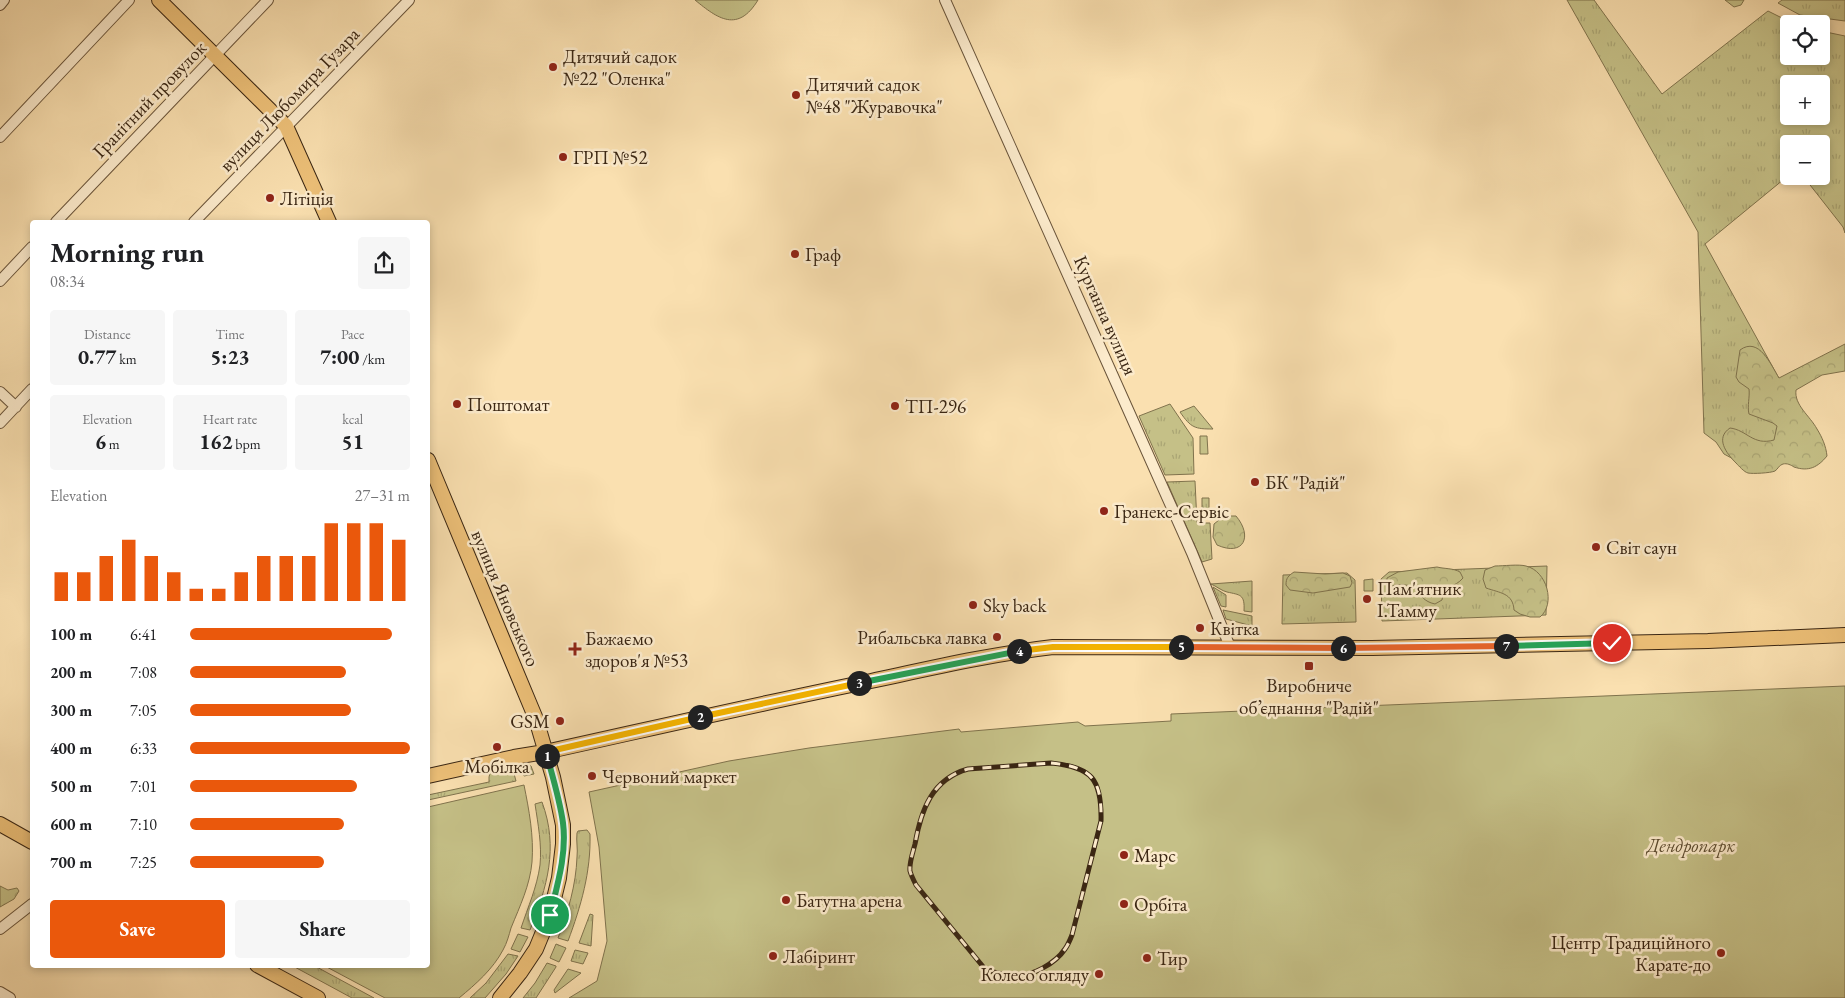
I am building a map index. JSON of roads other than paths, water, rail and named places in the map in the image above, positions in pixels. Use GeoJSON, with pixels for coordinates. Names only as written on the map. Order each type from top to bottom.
{"type":"FeatureCollection","features":[{"type":"Feature","properties":{"kind":"main road"},"geometry":{"type":"LineString","coordinates":[[159,0],[286,126],[328,220]]}},
{"type":"Feature","properties":{"kind":"main road","name":"вулиця Яновського"},"geometry":{"type":"LineString","coordinates":[[430,465],[533,710],[553,777],[563,825],[559,878],[550,915],[536,949],[520,974],[500,998]]}},
{"type":"Feature","properties":{"kind":"main road"},"geometry":{"type":"LineString","coordinates":[[430,776],[546,752],[790,697],[1006,653],[1053,647],[1372,648],[1671,641],[1708,642],[1845,635]]}},
{"type":"Feature","properties":{"kind":"main road"},"geometry":{"type":"LineString","coordinates":[[0,824],[30,841]]}},
{"type":"Feature","properties":{"kind":"main road"},"geometry":{"type":"LineString","coordinates":[[263,968],[318,998]]}},
{"type":"Feature","properties":{"kind":"street"},"geometry":{"type":"LineString","coordinates":[[0,5],[4,0]]}},
{"type":"Feature","properties":{"kind":"street"},"geometry":{"type":"LineString","coordinates":[[0,137],[129,0]]}},
{"type":"Feature","properties":{"kind":"street","name":"Гранітний провулок"},"geometry":{"type":"LineString","coordinates":[[58,220],[268,0]]}},
{"type":"Feature","properties":{"kind":"street","name":"вулиця Любомира Гузара"},"geometry":{"type":"LineString","coordinates":[[196,220],[409,0]]}},
{"type":"Feature","properties":{"kind":"street","name":"Курганна вулиця"},"geometry":{"type":"LineString","coordinates":[[945,0],[1180,527],[1230,647]]}},
{"type":"Feature","properties":{"kind":"street"},"geometry":{"type":"LineString","coordinates":[[0,281],[30,249]]}},
{"type":"Feature","properties":{"kind":"street"},"geometry":{"type":"LineString","coordinates":[[0,392],[16,407]]}},
{"type":"Feature","properties":{"kind":"street"},"geometry":{"type":"LineString","coordinates":[[0,423],[30,392]]}},
{"type":"Feature","properties":{"kind":"street"},"geometry":{"type":"LineString","coordinates":[[0,929],[30,906]]}},
{"type":"Feature","properties":{"kind":"street"},"geometry":{"type":"LineString","coordinates":[[0,992],[10,998]]}},
{"type":"Feature","properties":{"kind":"railway"},"geometry":{"type":"LineString","coordinates":[[1051,763],[1076,768],[1092,778],[1099,795],[1101,821],[1072,935],[1066,947],[1055,960],[1043,968],[1029,974],[1003,975],[985,969],[916,885],[910,871],[911,858],[925,808],[937,788],[945,780],[968,769],[1051,763]]}},
{"type":"Feature","properties":{"kind":"place","name":"Дитячий садок №22 \"Оленка\""},"geometry":{"type":"Point","coordinates":[553,67]}},
{"type":"Feature","properties":{"kind":"place","name":"Дитячий садок №48 \"Журавочка\""},"geometry":{"type":"Point","coordinates":[796,95]}},
{"type":"Feature","properties":{"kind":"place","name":"ГРП №52"},"geometry":{"type":"Point","coordinates":[563,157]}},
{"type":"Feature","properties":{"kind":"place","name":"Літіція"},"geometry":{"type":"Point","coordinates":[270,198]}},
{"type":"Feature","properties":{"kind":"place","name":"Граф"},"geometry":{"type":"Point","coordinates":[795,254]}},
{"type":"Feature","properties":{"kind":"place","name":"Поштомат"},"geometry":{"type":"Point","coordinates":[457,404]}},
{"type":"Feature","properties":{"kind":"place","name":"ТП-296"},"geometry":{"type":"Point","coordinates":[895,406]}},
{"type":"Feature","properties":{"kind":"place","name":"БК \"Радій\""},"geometry":{"type":"Point","coordinates":[1255,482]}},
{"type":"Feature","properties":{"kind":"place","name":"Гранекс-Сервіс"},"geometry":{"type":"Point","coordinates":[1104,511]}},
{"type":"Feature","properties":{"kind":"place","name":"Світ саун"},"geometry":{"type":"Point","coordinates":[1596,547]}},
{"type":"Feature","properties":{"kind":"place","name":"Пам'ятник І.Тамму"},"geometry":{"type":"Point","coordinates":[1367,599]}},
{"type":"Feature","properties":{"kind":"place","name":"Sky back"},"geometry":{"type":"Point","coordinates":[973,605]}},
{"type":"Feature","properties":{"kind":"place","name":"Квітка"},"geometry":{"type":"Point","coordinates":[1200,628]}},
{"type":"Feature","properties":{"kind":"place","name":"Рибальська лавка"},"geometry":{"type":"Point","coordinates":[997,637]}},
{"type":"Feature","properties":{"kind":"place","name":"Бажаємо здоров'я №53"},"geometry":{"type":"Point","coordinates":[575,649]}},
{"type":"Feature","properties":{"kind":"place","name":"Виробниче об’єднання \"Радій\""},"geometry":{"type":"Point","coordinates":[1309,666]}},
{"type":"Feature","properties":{"kind":"place","name":"GSM"},"geometry":{"type":"Point","coordinates":[560,721]}},
{"type":"Feature","properties":{"kind":"place","name":"Мобілка"},"geometry":{"type":"Point","coordinates":[497,747]}},
{"type":"Feature","properties":{"kind":"place","name":"Червоний маркет"},"geometry":{"type":"Point","coordinates":[592,776]}},
{"type":"Feature","properties":{"kind":"place","name":"Марс"},"geometry":{"type":"Point","coordinates":[1124,855]}},
{"type":"Feature","properties":{"kind":"place","name":"Батутна арена"},"geometry":{"type":"Point","coordinates":[786,900]}},
{"type":"Feature","properties":{"kind":"place","name":"Орбіта"},"geometry":{"type":"Point","coordinates":[1124,904]}},
{"type":"Feature","properties":{"kind":"place","name":"Центр Традиційного Карате-до"},"geometry":{"type":"Point","coordinates":[1721,953]}},
{"type":"Feature","properties":{"kind":"place","name":"Лабіринт"},"geometry":{"type":"Point","coordinates":[773,956]}},
{"type":"Feature","properties":{"kind":"place","name":"Тир"},"geometry":{"type":"Point","coordinates":[1147,958]}},
{"type":"Feature","properties":{"kind":"place","name":"Колесо огляду"},"geometry":{"type":"Point","coordinates":[1099,974]}},
{"type":"Feature","properties":{"kind":"park label","name":"Дендропарк"},"geometry":{"type":"Point","coordinates":[1691,845]}}]}
